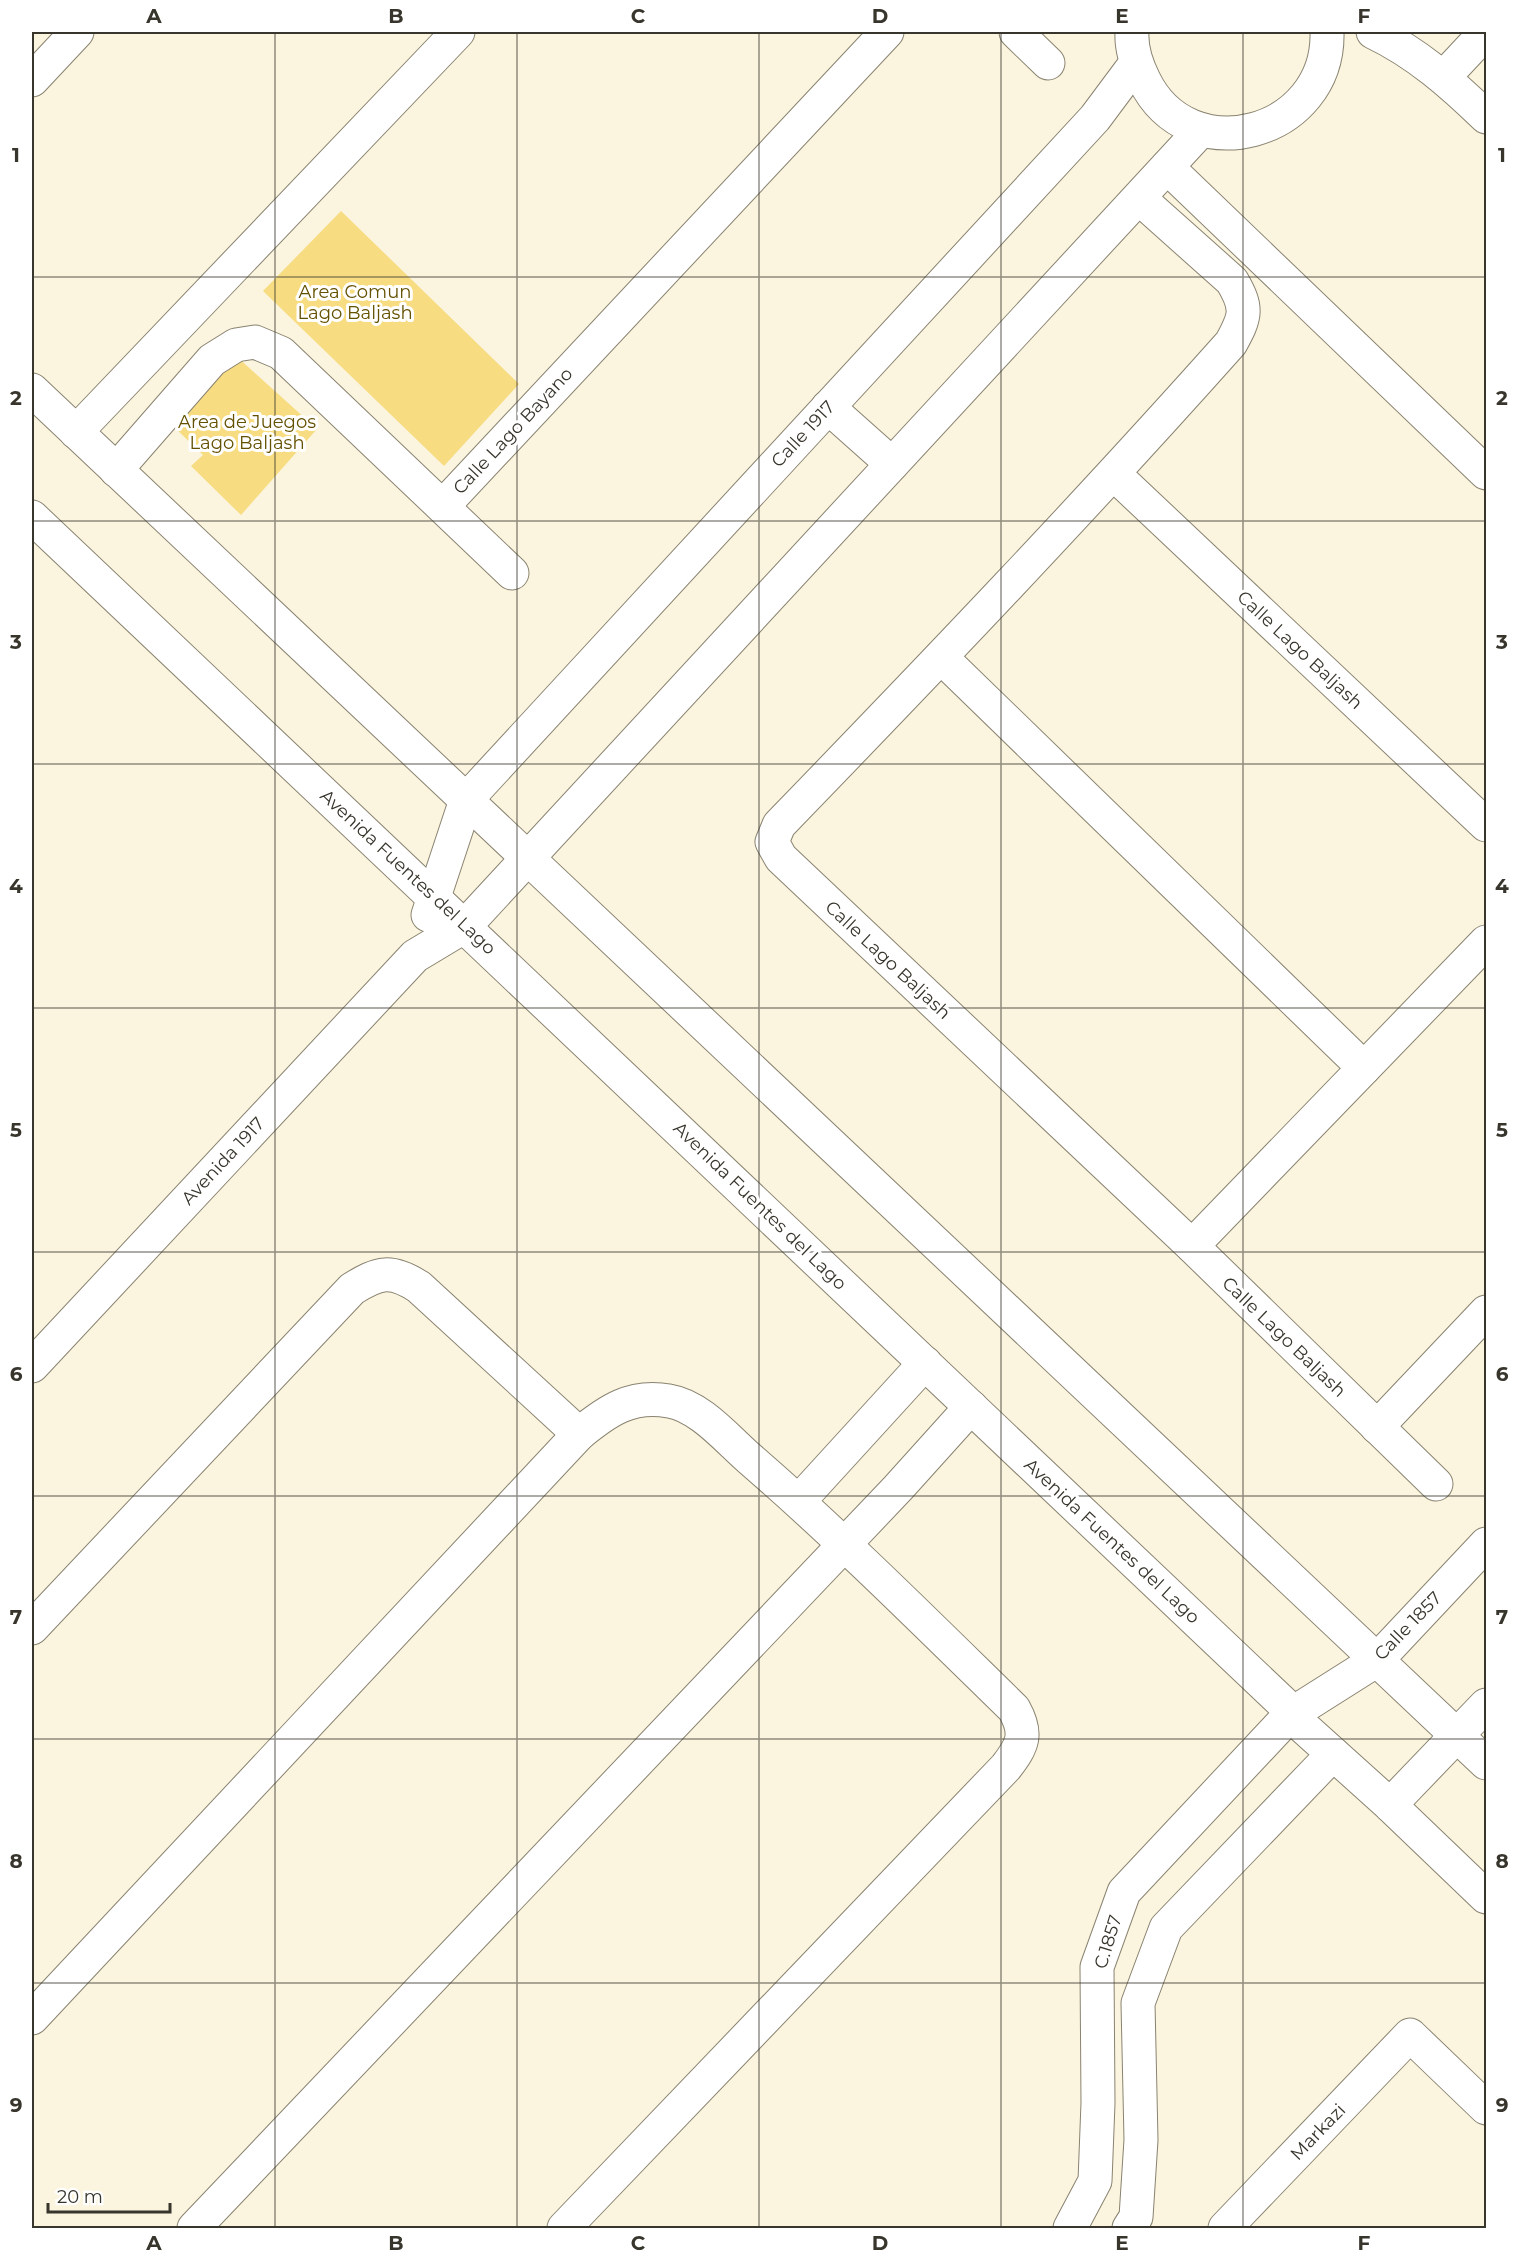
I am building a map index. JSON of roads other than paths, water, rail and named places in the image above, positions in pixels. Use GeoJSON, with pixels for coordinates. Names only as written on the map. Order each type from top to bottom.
{"type":"FeatureCollection","features":[{"type":"Feature","properties":{"kind":"street"},"geometry":{"type":"LineString","coordinates":[[32,80],[77,32]]}},
{"type":"Feature","properties":{"kind":"street"},"geometry":{"type":"LineString","coordinates":[[76,432],[458,32]]}},
{"type":"Feature","properties":{"kind":"street","name":"Calle Lago Bayano"},"geometry":{"type":"LineString","coordinates":[[116,470],[212,360],[236,345],[255,342],[281,353],[443,506],[887,32]]}},
{"type":"Feature","properties":{"kind":"street"},"geometry":{"type":"LineString","coordinates":[[1016,32],[1048,63]]}},
{"type":"Feature","properties":{"kind":"street"},"geometry":{"type":"LineString","coordinates":[[1132,32],[1136,63],[1150,92],[1173,116],[1201,130],[1235,134],[1268,126],[1296,107],[1317,81],[1327,48],[1327,32]]}},
{"type":"Feature","properties":{"kind":"street"},"geometry":{"type":"LineString","coordinates":[[1373,32],[1400,45],[1444,77],[1486,117]]}},
{"type":"Feature","properties":{"kind":"street"},"geometry":{"type":"LineString","coordinates":[[1444,77],[1473,36]]}},
{"type":"Feature","properties":{"kind":"street","name":"Calle 1917"},"geometry":{"type":"LineString","coordinates":[[466,800],[1095,118],[1136,63]]}},
{"type":"Feature","properties":{"kind":"street"},"geometry":{"type":"LineString","coordinates":[[415,956],[465,926],[1201,130]]}},
{"type":"Feature","properties":{"kind":"street"},"geometry":{"type":"LineString","coordinates":[[1167,167],[1486,473]]}},
{"type":"Feature","properties":{"kind":"street","name":"Calle Lago Baljash"},"geometry":{"type":"LineString","coordinates":[[1138,198],[1233,281],[1242,298],[1243,322],[1231,343],[1114,474],[779,825],[772,842],[781,858],[1192,1246],[1436,1484]]}},
{"type":"Feature","properties":{"kind":"street"},"geometry":{"type":"LineString","coordinates":[[32,390],[1486,1763]]}},
{"type":"Feature","properties":{"kind":"street"},"geometry":{"type":"LineString","coordinates":[[828,407],[892,464]]}},
{"type":"Feature","properties":{"kind":"street","name":"Calle Lago Baljash"},"geometry":{"type":"LineString","coordinates":[[1114,474],[1486,825]]}},
{"type":"Feature","properties":{"kind":"street"},"geometry":{"type":"LineString","coordinates":[[443,506],[512,573]]}},
{"type":"Feature","properties":{"kind":"street","name":"Avenida Fuentes del Lago"},"geometry":{"type":"LineString","coordinates":[[32,517],[1283,1703],[1290,1715],[1390,1805],[1486,1897]]}},
{"type":"Feature","properties":{"kind":"street"},"geometry":{"type":"LineString","coordinates":[[941,657],[1364,1068]]}},
{"type":"Feature","properties":{"kind":"street"},"geometry":{"type":"LineString","coordinates":[[415,956],[466,800]]}},
{"type":"Feature","properties":{"kind":"street"},"geometry":{"type":"LineString","coordinates":[[1192,1246],[1486,942]]}},
{"type":"Feature","properties":{"kind":"street","name":"Avenida 1917"},"geometry":{"type":"LineString","coordinates":[[32,1366],[415,956]]}},
{"type":"Feature","properties":{"kind":"street"},"geometry":{"type":"LineString","coordinates":[[32,1628],[352,1289],[367,1279],[385,1274],[402,1276],[418,1287],[579,1434]]}},
{"type":"Feature","properties":{"kind":"street"},"geometry":{"type":"LineString","coordinates":[[1377,1427],[1486,1312]]}},
{"type":"Feature","properties":{"kind":"street"},"geometry":{"type":"LineString","coordinates":[[799,1501],[925,1363]]}},
{"type":"Feature","properties":{"kind":"street"},"geometry":{"type":"LineString","coordinates":[[32,2018],[579,1434],[606,1412],[637,1400],[670,1401],[695,1411],[799,1501],[844,1544],[1014,1709],[1023,1724],[1023,1739],[1016,1754],[1006,1767],[564,2229]]}},
{"type":"Feature","properties":{"kind":"street"},"geometry":{"type":"LineString","coordinates":[[194,2229],[844,1544],[971,1407]]}},
{"type":"Feature","properties":{"kind":"street","name":"Calle 1857"},"geometry":{"type":"LineString","coordinates":[[1290,1715],[1377,1660],[1486,1544]]}},
{"type":"Feature","properties":{"kind":"street"},"geometry":{"type":"LineString","coordinates":[[1390,1805],[1486,1705]]}},
{"type":"Feature","properties":{"kind":"street","name":"C.1857"},"geometry":{"type":"LineString","coordinates":[[1070,2229],[1095,2181],[1098,2103],[1097,1967],[1124,1892],[1290,1715]]}},
{"type":"Feature","properties":{"kind":"street"},"geometry":{"type":"LineString","coordinates":[[1129,2229],[1136,2217],[1140,2151],[1138,2003],[1166,1928],[1334,1754]]}},
{"type":"Feature","properties":{"kind":"street","name":"Markazi"},"geometry":{"type":"LineString","coordinates":[[1225,2229],[1410,2035],[1486,2108]]}},
{"type":"Feature","properties":{"kind":"park label","name":"Area Comun Lago Baljash"},"geometry":{"type":"Point","coordinates":[355,302]}},
{"type":"Feature","properties":{"kind":"park label","name":"Area de Juegos Lago Baljash"},"geometry":{"type":"Point","coordinates":[247,432]}}]}
